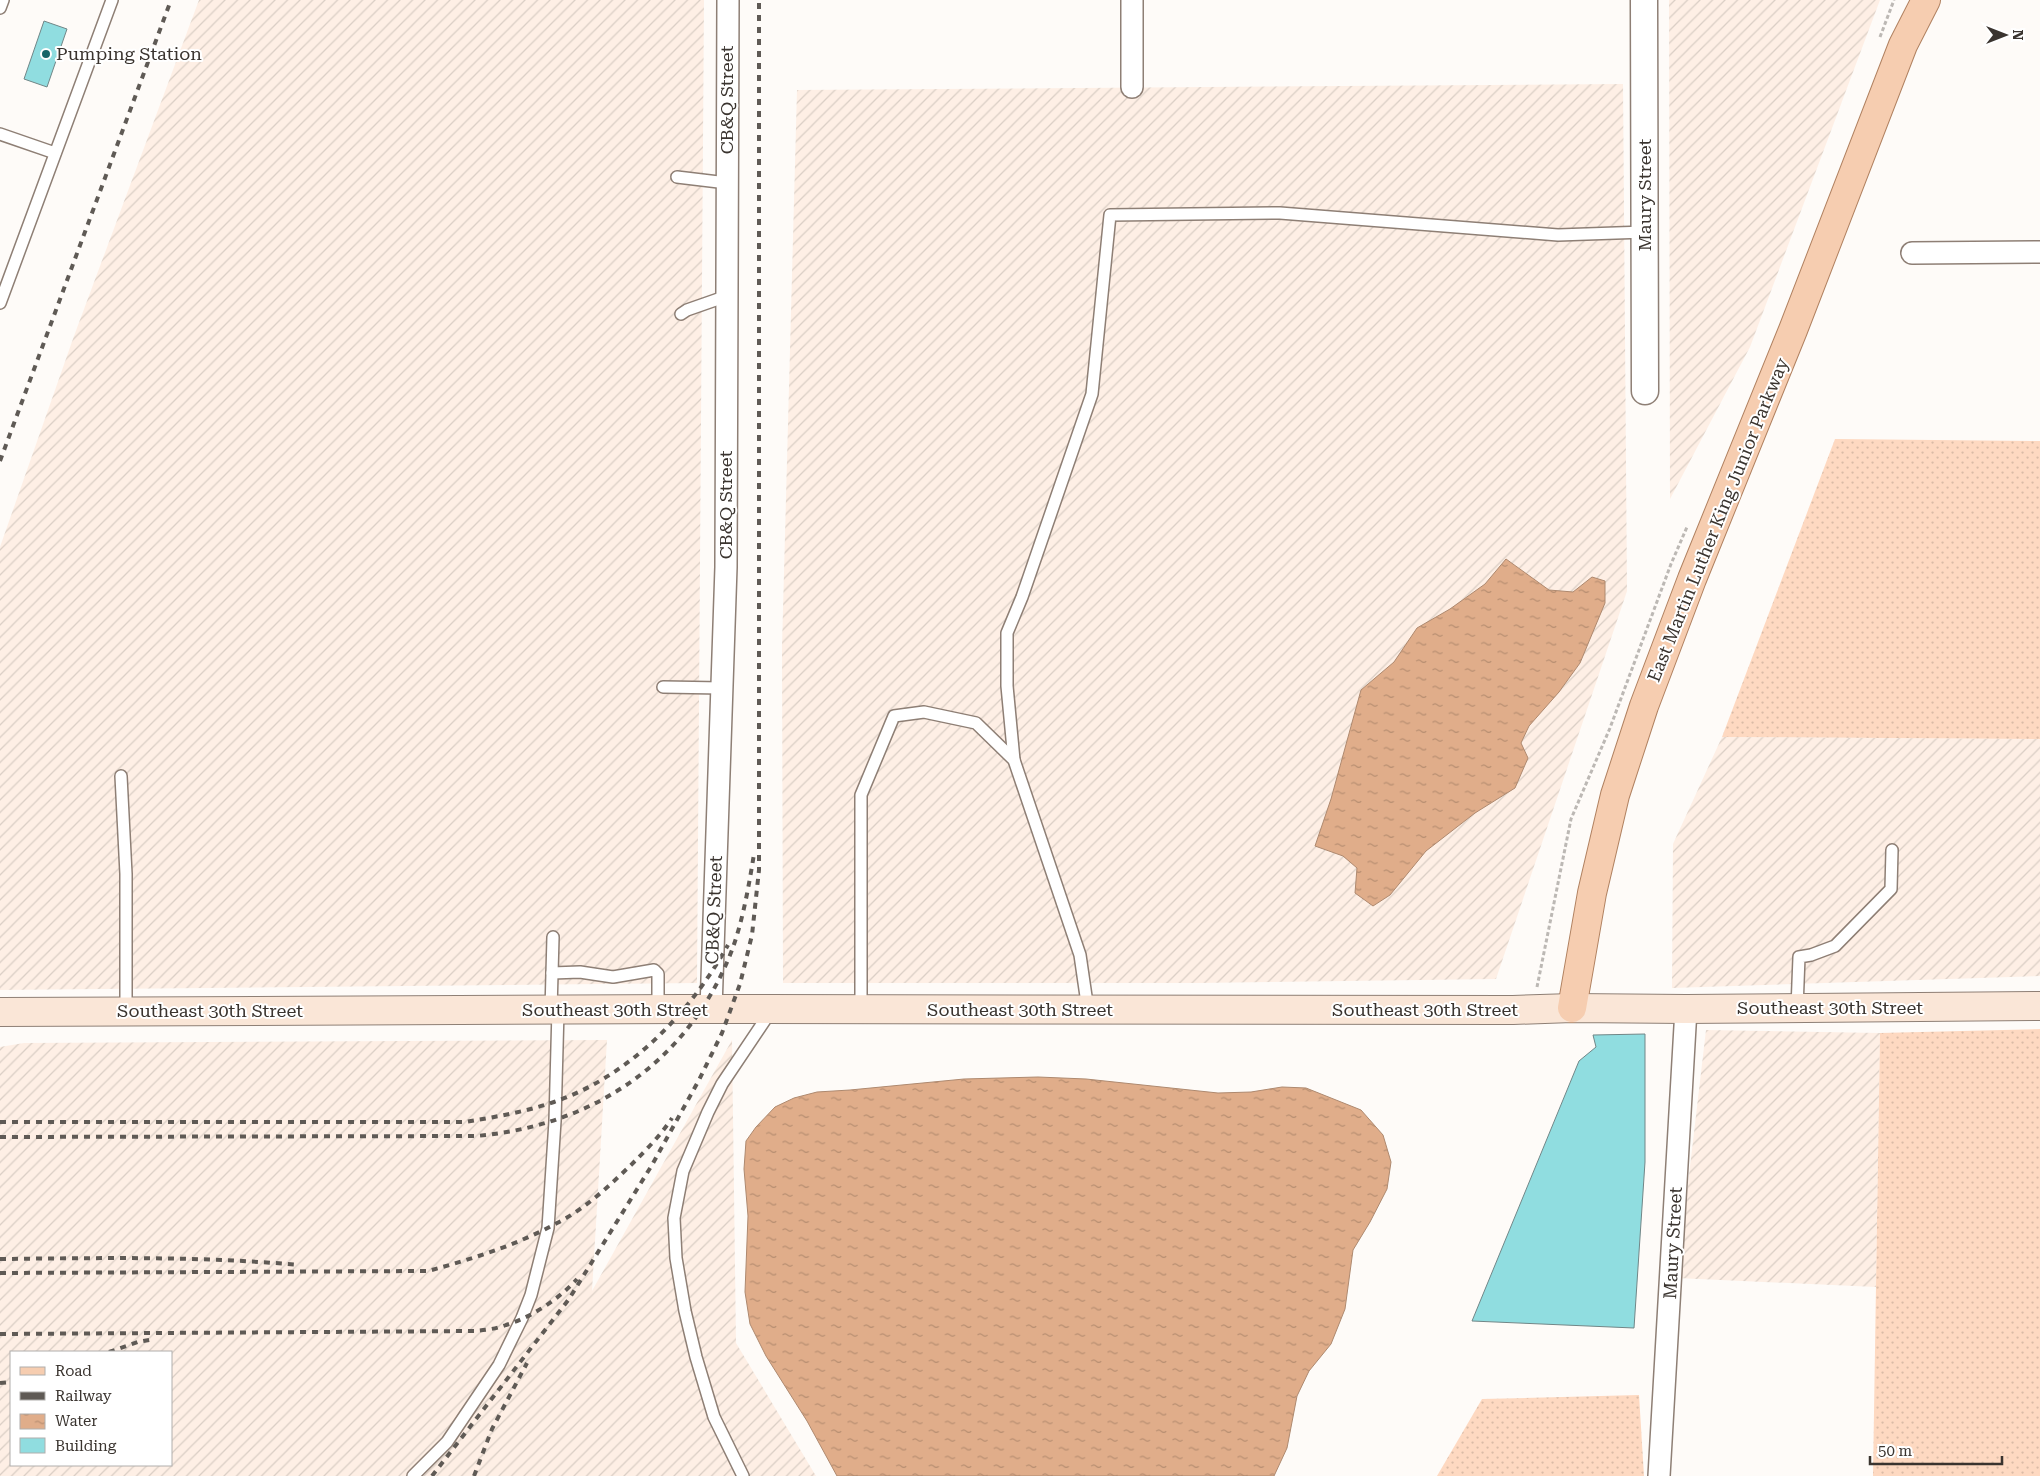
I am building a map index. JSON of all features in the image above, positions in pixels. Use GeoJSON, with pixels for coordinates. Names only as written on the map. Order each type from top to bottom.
{"type":"FeatureCollection","features":[{"type":"Feature","properties":{"kind":"main road","name":"East Martin Luther King Junior Parkway"},"geometry":{"type":"LineString","coordinates":[[1903,45],[1912,0]]}},
{"type":"Feature","properties":{"kind":"main road","name":"East Martin Luther King Junior Parkway"},"geometry":{"type":"LineString","coordinates":[[1572,1008],[1592,893],[1615,795],[1644,706],[1692,578],[1797,321],[1903,45],[1926,0]]}},
{"type":"Feature","properties":{"kind":"main road","name":"Southeast 30th Street"},"geometry":{"type":"LineString","coordinates":[[0,1012],[711,1009],[1519,1010],[1572,1008],[2040,1006]]}},
{"type":"Feature","properties":{"kind":"street","name":"CB&Q Street"},"geometry":{"type":"LineString","coordinates":[[711,1009],[726,558],[728,0]]}},
{"type":"Feature","properties":{"kind":"street"},"geometry":{"type":"LineString","coordinates":[[1132,0],[1132,87]]}},
{"type":"Feature","properties":{"kind":"street","name":"Maury Street"},"geometry":{"type":"LineString","coordinates":[[1644,0],[1645,391]]}},
{"type":"Feature","properties":{"kind":"street"},"geometry":{"type":"LineString","coordinates":[[1912,253],[2040,252]]}},
{"type":"Feature","properties":{"kind":"street","name":"Maury Street"},"geometry":{"type":"LineString","coordinates":[[1659,1476],[1686,1009]]}},
{"type":"Feature","properties":{"kind":"lane"},"geometry":{"type":"LineString","coordinates":[[0,8],[3,0]]}},
{"type":"Feature","properties":{"kind":"lane"},"geometry":{"type":"LineString","coordinates":[[0,303],[112,0]]}},
{"type":"Feature","properties":{"kind":"lane"},"geometry":{"type":"LineString","coordinates":[[0,134],[55,153]]}},
{"type":"Feature","properties":{"kind":"lane"},"geometry":{"type":"LineString","coordinates":[[677,177],[727,183]]}},
{"type":"Feature","properties":{"kind":"lane"},"geometry":{"type":"LineString","coordinates":[[1088,1010],[1080,955],[1014,760],[1007,686],[1007,633],[1022,597],[1092,394],[1110,215],[1280,213],[1558,234],[1645,232]]}},
{"type":"Feature","properties":{"kind":"lane"},"geometry":{"type":"LineString","coordinates":[[681,314],[687,310],[727,296]]}},
{"type":"Feature","properties":{"kind":"lane"},"geometry":{"type":"LineString","coordinates":[[663,687],[722,688]]}},
{"type":"Feature","properties":{"kind":"lane"},"geometry":{"type":"LineString","coordinates":[[861,1010],[861,795],[894,716],[924,712],[976,723],[1014,760]]}},
{"type":"Feature","properties":{"kind":"lane"},"geometry":{"type":"LineString","coordinates":[[121,776],[126,874],[126,1012]]}},
{"type":"Feature","properties":{"kind":"lane"},"geometry":{"type":"LineString","coordinates":[[1797,1008],[1799,957],[1811,955],[1835,946],[1891,888],[1892,850]]}},
{"type":"Feature","properties":{"kind":"lane"},"geometry":{"type":"LineString","coordinates":[[413,1476],[447,1442],[499,1365],[522,1318],[548,1228],[555,1122],[553,937]]}},
{"type":"Feature","properties":{"kind":"lane"},"geometry":{"type":"LineString","coordinates":[[552,973],[580,972],[613,977],[654,970],[658,974],[658,1010]]}},
{"type":"Feature","properties":{"kind":"lane"},"geometry":{"type":"LineString","coordinates":[[743,1476],[714,1417],[696,1357],[685,1311],[676,1258],[674,1218],[683,1171],[708,1112],[722,1084],[772,1009]]}},
{"type":"Feature","properties":{"kind":"shaded area"},"geometry":{"type":"Polygon","coordinates":[[[199,0],[704,0],[697,983],[0,990],[0,547],[74,336],[199,0]]]}},
{"type":"Feature","properties":{"kind":"shaded area"},"geometry":{"type":"Polygon","coordinates":[[[1669,0],[1880,0],[1750,347],[1670,499],[1669,0]]]}},
{"type":"Feature","properties":{"kind":"shaded area"},"geometry":{"type":"Polygon","coordinates":[[[1623,84],[1627,591],[1496,979],[1199,983],[783,983],[782,647],[797,90],[1623,84]]]}},
{"type":"Feature","properties":{"kind":"shaded area"},"geometry":{"type":"Polygon","coordinates":[[[1835,439],[2040,441],[2040,739],[1722,737],[1835,439]]]}},
{"type":"Feature","properties":{"kind":"shaded area"},"geometry":{"type":"Polygon","coordinates":[[[1722,737],[2040,739],[2040,976],[1672,988],[1673,844],[1722,737]]]}},
{"type":"Feature","properties":{"kind":"shaded area"},"geometry":{"type":"Polygon","coordinates":[[[2040,1029],[2040,1476],[1873,1476],[1880,1033],[2040,1029]]]}},
{"type":"Feature","properties":{"kind":"shaded area"},"geometry":{"type":"Polygon","coordinates":[[[1706,1030],[1880,1033],[1876,1287],[1677,1278],[1706,1030]]]}},
{"type":"Feature","properties":{"kind":"shaded area"},"geometry":{"type":"Polygon","coordinates":[[[607,1040],[592,1291],[732,1040],[736,1343],[816,1476],[0,1476],[0,1047],[24,1043],[607,1040]]]}},
{"type":"Feature","properties":{"kind":"shaded area"},"geometry":{"type":"Polygon","coordinates":[[[1639,1395],[1644,1476],[1437,1476],[1482,1399],[1639,1395]]]}},
{"type":"Feature","properties":{"kind":"water"},"geometry":{"type":"Polygon","coordinates":[[[1506,559],[1549,590],[1573,592],[1592,577],[1605,581],[1605,603],[1580,663],[1559,692],[1529,726],[1521,743],[1528,758],[1515,788],[1475,813],[1426,851],[1390,895],[1373,906],[1355,893],[1357,868],[1343,856],[1315,846],[1331,799],[1361,690],[1394,662],[1417,628],[1450,609],[1485,584],[1506,559]]]}},
{"type":"Feature","properties":{"kind":"water"},"geometry":{"type":"Polygon","coordinates":[[[1038,1077],[1086,1079],[1218,1093],[1251,1092],[1282,1087],[1306,1088],[1361,1110],[1383,1135],[1391,1162],[1387,1189],[1353,1250],[1345,1309],[1331,1344],[1309,1371],[1297,1396],[1287,1448],[1274,1476],[837,1476],[807,1421],[766,1356],[750,1324],[745,1292],[748,1216],[744,1169],[746,1141],[775,1107],[794,1098],[817,1092],[964,1079],[1038,1077]]]}},
{"type":"Feature","properties":{"kind":"building","name":"Pumping Station"},"geometry":{"type":"Polygon","coordinates":[[[44,21],[67,29],[47,87],[24,79],[44,21]]]}},
{"type":"Feature","properties":{"kind":"building"},"geometry":{"type":"Polygon","coordinates":[[[1645,1034],[1645,1162],[1634,1328],[1472,1321],[1579,1061],[1596,1047],[1593,1035],[1645,1034]]]}},
{"type":"Feature","properties":{"kind":"railway"},"geometry":{"type":"LineString","coordinates":[[0,461],[171,0]]}},
{"type":"Feature","properties":{"kind":"railway"},"geometry":{"type":"LineString","coordinates":[[432,1476],[569,1299],[652,1165],[699,1080],[722,1033],[740,984],[752,935],[759,870],[759,0]]}},
{"type":"Feature","properties":{"kind":"railway"},"geometry":{"type":"LineString","coordinates":[[0,1137],[476,1136],[519,1130],[559,1118],[597,1102],[632,1081],[663,1055],[690,1025],[713,990],[732,950],[748,890],[754,854]]}},
{"type":"Feature","properties":{"kind":"railway"},"geometry":{"type":"LineString","coordinates":[[0,1122],[465,1122],[543,1106],[582,1091],[608,1076],[655,1039],[695,995],[728,945]]}},
{"type":"Feature","properties":{"kind":"railway"},"geometry":{"type":"LineString","coordinates":[[0,1273],[428,1271],[510,1245],[542,1231],[577,1211],[637,1159],[672,1118]]}},
{"type":"Feature","properties":{"kind":"railway"},"geometry":{"type":"LineString","coordinates":[[0,1259],[187,1259],[299,1265]]}},
{"type":"Feature","properties":{"kind":"railway"},"geometry":{"type":"LineString","coordinates":[[0,1334],[475,1331],[491,1329],[526,1317],[553,1300],[577,1279]]}},
{"type":"Feature","properties":{"kind":"railway"},"geometry":{"type":"LineString","coordinates":[[112,1351],[138,1342],[154,1339]]}},
{"type":"Feature","properties":{"kind":"railway"},"geometry":{"type":"LineString","coordinates":[[474,1476],[492,1429],[527,1363]]}},
{"type":"Feature","properties":{"kind":"railway"},"geometry":{"type":"LineString","coordinates":[[0,1383],[10,1382]]}},
{"type":"Feature","properties":{"kind":"place","name":"Pumping Station"},"geometry":{"type":"Point","coordinates":[46,54]}}]}
